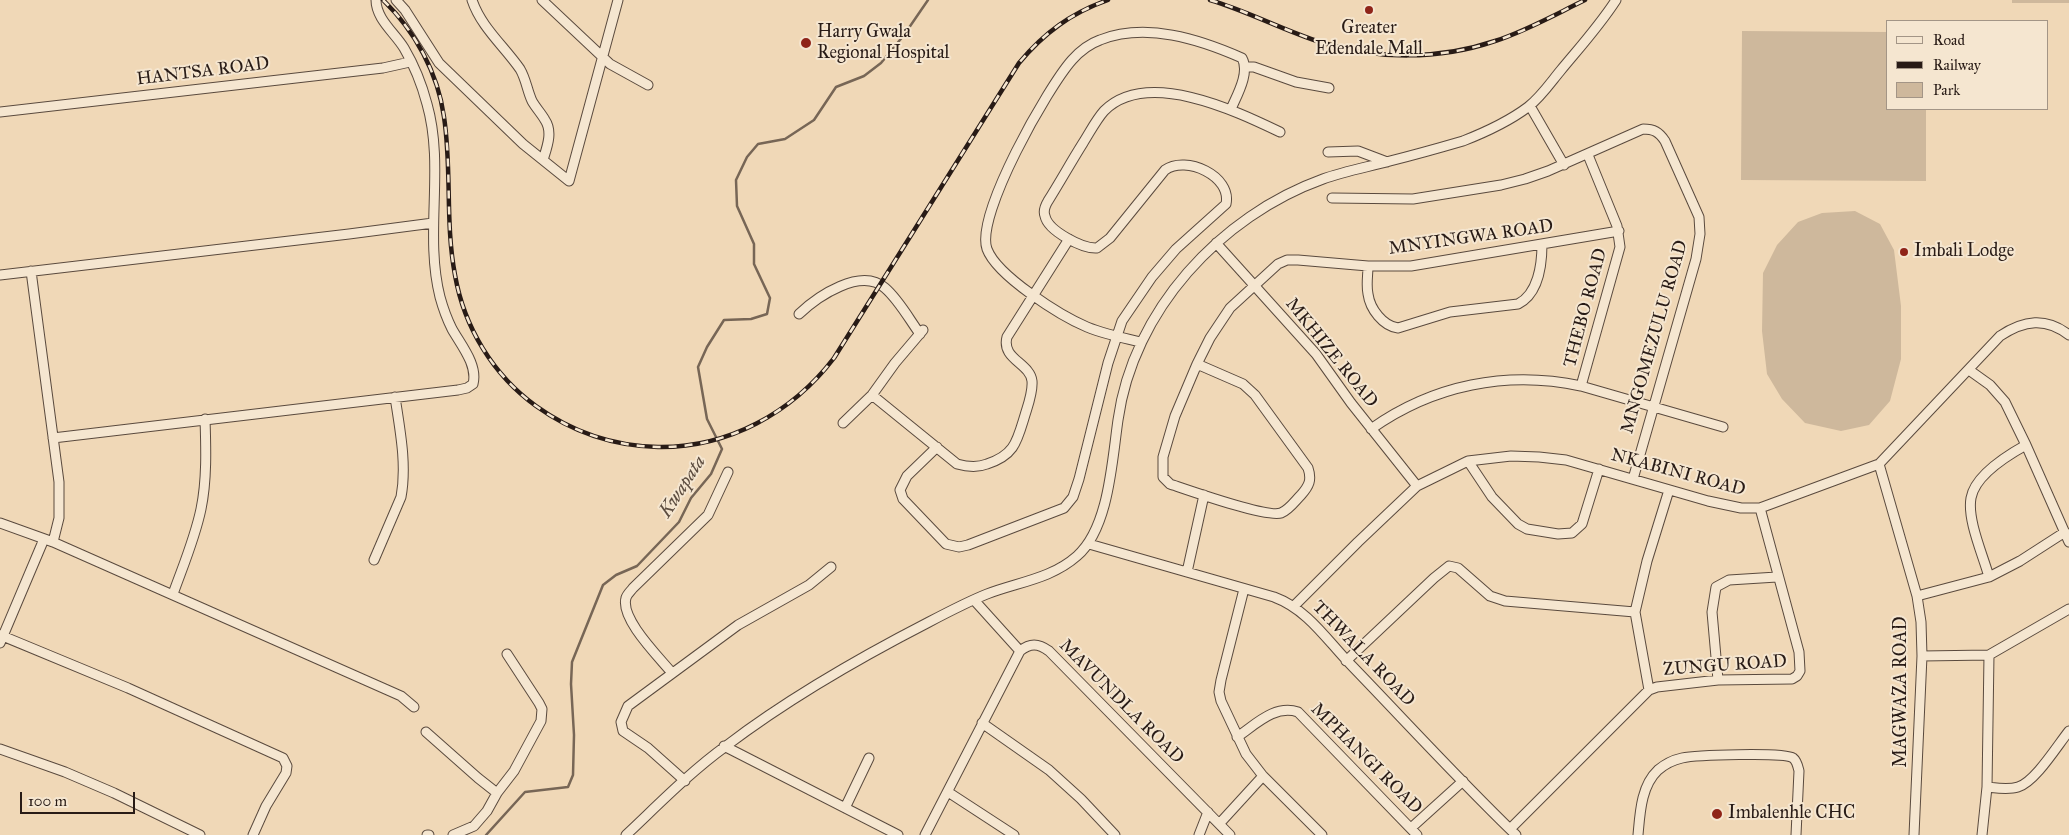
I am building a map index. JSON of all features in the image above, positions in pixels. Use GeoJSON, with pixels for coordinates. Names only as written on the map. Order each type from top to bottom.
{"type":"FeatureCollection","features":[{"type":"Feature","properties":{"kind":"street"},"geometry":{"type":"LineString","coordinates":[[53,438],[395,398],[466,388],[473,384],[471,362],[452,328],[439,296],[435,269],[433,223],[434,162],[431,121],[422,90],[410,62],[400,42],[378,12],[376,0]]}},
{"type":"Feature","properties":{"kind":"street"},"geometry":{"type":"LineString","coordinates":[[396,0],[405,10],[439,63],[480,104],[569,181],[618,0]]}},
{"type":"Feature","properties":{"kind":"street"},"geometry":{"type":"LineString","coordinates":[[472,0],[476,10],[519,68],[531,98],[549,126],[549,138],[543,160]]}},
{"type":"Feature","properties":{"kind":"street"},"geometry":{"type":"LineString","coordinates":[[542,0],[610,64],[648,85]]}},
{"type":"Feature","properties":{"kind":"street"},"geometry":{"type":"LineString","coordinates":[[626,835],[724,746],[801,694],[902,636],[974,600],[1056,572],[1069,563],[1089,544],[1096,532],[1111,473],[1118,415],[1142,342],[1166,299],[1190,268],[1216,243],[1254,214],[1287,194],[1322,179],[1463,141],[1482,134],[1515,117],[1530,106],[1592,33],[1616,0]]}},
{"type":"Feature","properties":{"kind":"street"},"geometry":{"type":"LineString","coordinates":[[1142,342],[1116,336],[1079,323],[1034,295],[1001,270],[994,261],[985,241],[986,227],[1015,156],[1042,105],[1061,74],[1073,60],[1084,48],[1099,40],[1117,35],[1156,34],[1186,37],[1242,58],[1245,67],[1241,84],[1231,109]]}},
{"type":"Feature","properties":{"kind":"street","name":"HANTSA ROAD"},"geometry":{"type":"LineString","coordinates":[[0,112],[383,68],[410,62]]}},
{"type":"Feature","properties":{"kind":"street"},"geometry":{"type":"LineString","coordinates":[[1245,67],[1254,67],[1296,82],[1329,88]]}},
{"type":"Feature","properties":{"kind":"street"},"geometry":{"type":"LineString","coordinates":[[937,447],[907,476],[900,490],[904,499],[946,544],[960,547],[968,545],[1054,514],[1064,508],[1073,497],[1079,479],[1116,336],[1122,321],[1152,276],[1176,249],[1224,208],[1227,198],[1225,187],[1210,174],[1185,165],[1170,167],[1102,245],[1092,248],[1069,239],[1048,224],[1045,219],[1044,208],[1106,109],[1123,99],[1150,93],[1176,95],[1231,109],[1280,132]]}},
{"type":"Feature","properties":{"kind":"street"},"geometry":{"type":"LineString","coordinates":[[1530,106],[1564,165]]}},
{"type":"Feature","properties":{"kind":"street","name":"MNGOMEZULU ROAD"},"geometry":{"type":"LineString","coordinates":[[1332,198],[1413,200],[1517,181],[1564,165],[1643,129],[1655,130],[1665,141],[1699,217],[1700,234],[1696,259],[1632,479]]}},
{"type":"Feature","properties":{"kind":"street"},"geometry":{"type":"LineString","coordinates":[[1328,152],[1358,150],[1387,162]]}},
{"type":"Feature","properties":{"kind":"street","name":"THEBO ROAD"},"geometry":{"type":"LineString","coordinates":[[1581,386],[1620,247],[1619,231],[1588,155]]}},
{"type":"Feature","properties":{"kind":"street"},"geometry":{"type":"LineString","coordinates":[[0,275],[433,223]]}},
{"type":"Feature","properties":{"kind":"street","name":"MNYINGWA ROAD"},"geometry":{"type":"LineString","coordinates":[[1204,495],[1170,484],[1163,478],[1163,457],[1175,416],[1197,364],[1219,323],[1230,308],[1270,269],[1287,260],[1368,266],[1412,266],[1619,231]]}},
{"type":"Feature","properties":{"kind":"street"},"geometry":{"type":"LineString","coordinates":[[872,395],[957,464],[973,467],[1005,457],[1015,446],[1029,402],[1032,381],[1028,373],[1009,353],[1006,341],[1069,239]]}},
{"type":"Feature","properties":{"kind":"street","name":"MKHIZE ROAD"},"geometry":{"type":"LineString","coordinates":[[1216,243],[1316,354],[1417,486]]}},
{"type":"Feature","properties":{"kind":"street"},"geometry":{"type":"LineString","coordinates":[[1368,266],[1367,287],[1370,302],[1385,322],[1392,327],[1398,328],[1450,312],[1518,304],[1524,301],[1531,292],[1541,264],[1542,244]]}},
{"type":"Feature","properties":{"kind":"street"},"geometry":{"type":"LineString","coordinates":[[31,271],[59,482],[60,503],[57,530],[53,542]]}},
{"type":"Feature","properties":{"kind":"street"},"geometry":{"type":"LineString","coordinates":[[800,314],[810,304],[836,288],[851,282],[870,280],[885,288],[922,332],[894,363],[872,395],[843,423]]}},
{"type":"Feature","properties":{"kind":"street","name":"NKABINI ROAD"},"geometry":{"type":"LineString","coordinates":[[1294,606],[1417,486],[1468,461],[1511,456],[1539,456],[1566,460],[1669,490],[1741,508],[1760,508],[1879,464],[2000,336],[2013,328],[2030,323],[2043,322],[2054,325],[2069,335]]}},
{"type":"Feature","properties":{"kind":"street"},"geometry":{"type":"LineString","coordinates":[[1187,572],[1204,495],[1260,511],[1280,513],[1287,509],[1307,488],[1311,477],[1303,460],[1255,395],[1243,384],[1197,364]]}},
{"type":"Feature","properties":{"kind":"street"},"geometry":{"type":"LineString","coordinates":[[1969,370],[1997,392],[2011,414],[2069,542]]}},
{"type":"Feature","properties":{"kind":"street"},"geometry":{"type":"LineString","coordinates":[[1371,428],[1411,404],[1456,388],[1520,379],[1557,381],[1581,386],[1724,427]]}},
{"type":"Feature","properties":{"kind":"street"},"geometry":{"type":"LineString","coordinates":[[374,560],[401,497],[403,488],[401,445],[395,398]]}},
{"type":"Feature","properties":{"kind":"street"},"geometry":{"type":"LineString","coordinates":[[173,594],[190,547],[201,508],[206,445],[205,419]]}},
{"type":"Feature","properties":{"kind":"street"},"geometry":{"type":"LineString","coordinates":[[1990,577],[1971,517],[1973,489],[1996,464],[2026,445]]}},
{"type":"Feature","properties":{"kind":"street"},"geometry":{"type":"LineString","coordinates":[[1468,461],[1492,497],[1518,524],[1526,529],[1558,534],[1572,533],[1582,524],[1599,469]]}},
{"type":"Feature","properties":{"kind":"street","name":"MAGWAZA ROAD"},"geometry":{"type":"LineString","coordinates":[[1879,464],[1917,596],[1921,622],[1922,656],[1914,835]]}},
{"type":"Feature","properties":{"kind":"street"},"geometry":{"type":"LineString","coordinates":[[672,673],[634,626],[627,614],[626,597],[632,588],[708,515],[728,472]]}},
{"type":"Feature","properties":{"kind":"street"},"geometry":{"type":"LineString","coordinates":[[1649,690],[1635,612],[1647,561],[1669,490]]}},
{"type":"Feature","properties":{"kind":"street","name":"ZUNGU ROAD"},"geometry":{"type":"LineString","coordinates":[[1513,832],[1649,690],[1657,687],[1718,680],[1776,681],[1792,679],[1797,676],[1800,671],[1799,652],[1760,508]]}},
{"type":"Feature","properties":{"kind":"street"},"geometry":{"type":"LineString","coordinates":[[0,523],[53,542],[173,594],[401,696],[414,707]]}},
{"type":"Feature","properties":{"kind":"street"},"geometry":{"type":"LineString","coordinates":[[1917,596],[1990,577],[2065,532]]}},
{"type":"Feature","properties":{"kind":"street"},"geometry":{"type":"LineString","coordinates":[[44,539],[1,638],[142,694],[283,758],[287,766],[286,773],[266,806],[253,835]]}},
{"type":"Feature","properties":{"kind":"street","name":"THWALA ROAD"},"geometry":{"type":"LineString","coordinates":[[1089,544],[1274,597],[1294,606],[1306,615],[1346,661],[1513,832]]}},
{"type":"Feature","properties":{"kind":"street"},"geometry":{"type":"LineString","coordinates":[[1346,661],[1449,566],[1458,568],[1490,596],[1505,602],[1635,612]]}},
{"type":"Feature","properties":{"kind":"street"},"geometry":{"type":"LineString","coordinates":[[684,781],[648,748],[622,731],[621,722],[628,706],[738,625],[809,585],[831,567]]}},
{"type":"Feature","properties":{"kind":"street"},"geometry":{"type":"LineString","coordinates":[[1718,680],[1712,612],[1716,587],[1729,580],[1778,577]]}},
{"type":"Feature","properties":{"kind":"street"},"geometry":{"type":"LineString","coordinates":[[1244,589],[1225,662],[1219,692],[1221,701],[1237,737],[1263,776],[1322,835]]}},
{"type":"Feature","properties":{"kind":"street"},"geometry":{"type":"LineString","coordinates":[[926,835],[1020,651],[974,600]]}},
{"type":"Feature","properties":{"kind":"street"},"geometry":{"type":"LineString","coordinates":[[1922,656],[1989,655],[2069,609]]}},
{"type":"Feature","properties":{"kind":"street","name":"MAVUNDLA ROAD"},"geometry":{"type":"LineString","coordinates":[[1020,651],[1032,644],[1043,646],[1049,651],[1230,835]]}},
{"type":"Feature","properties":{"kind":"street"},"geometry":{"type":"LineString","coordinates":[[453,835],[474,826],[487,811],[496,793],[514,771],[542,720],[539,703],[508,654]]}},
{"type":"Feature","properties":{"kind":"street"},"geometry":{"type":"LineString","coordinates":[[1982,835],[1986,787],[1989,655]]}},
{"type":"Feature","properties":{"kind":"street","name":"MPHANGI ROAD"},"geometry":{"type":"LineString","coordinates":[[1237,737],[1275,712],[1288,709],[1298,712],[1414,832]]}},
{"type":"Feature","properties":{"kind":"street"},"geometry":{"type":"LineString","coordinates":[[982,723],[1049,770],[1081,799],[1115,835]]}},
{"type":"Feature","properties":{"kind":"street"},"geometry":{"type":"LineString","coordinates":[[1986,787],[2012,788],[2030,780],[2069,731]]}},
{"type":"Feature","properties":{"kind":"street"},"geometry":{"type":"LineString","coordinates":[[426,732],[496,793]]}},
{"type":"Feature","properties":{"kind":"street"},"geometry":{"type":"LineString","coordinates":[[724,746],[898,835]]}},
{"type":"Feature","properties":{"kind":"street"},"geometry":{"type":"LineString","coordinates":[[0,749],[82,779],[200,835]]}},
{"type":"Feature","properties":{"kind":"street"},"geometry":{"type":"LineString","coordinates":[[1638,835],[1644,794],[1656,771],[1665,765],[1684,758],[1769,754],[1786,755],[1793,758],[1797,764],[1799,771],[1796,835]]}},
{"type":"Feature","properties":{"kind":"street"},"geometry":{"type":"LineString","coordinates":[[845,808],[869,758]]}},
{"type":"Feature","properties":{"kind":"street"},"geometry":{"type":"LineString","coordinates":[[1220,823],[1263,776]]}},
{"type":"Feature","properties":{"kind":"street"},"geometry":{"type":"LineString","coordinates":[[1414,832],[1463,781]]}},
{"type":"Feature","properties":{"kind":"street"},"geometry":{"type":"LineString","coordinates":[[948,792],[1014,835]]}},
{"type":"Feature","properties":{"kind":"street"},"geometry":{"type":"LineString","coordinates":[[1199,835],[1208,812]]}},
{"type":"Feature","properties":{"kind":"green space"},"geometry":{"type":"Polygon","coordinates":[[[2012,0],[2069,0],[2069,3],[2012,3],[2012,0]]]}},
{"type":"Feature","properties":{"kind":"green space"},"geometry":{"type":"Polygon","coordinates":[[[1742,31],[1886,32],[1886,110],[1926,110],[1926,181],[1741,180],[1742,31]]]}},
{"type":"Feature","properties":{"kind":"green space"},"geometry":{"type":"Polygon","coordinates":[[[1855,211],[1880,224],[1894,250],[1901,306],[1901,359],[1890,401],[1869,425],[1841,431],[1805,423],[1782,399],[1767,374],[1762,331],[1763,273],[1777,245],[1798,222],[1822,213],[1855,211]]]}},
{"type":"Feature","properties":{"kind":"waterway","name":"Kwapata"},"geometry":{"type":"LineString","coordinates":[[486,835],[525,792],[568,787],[573,775],[572,662],[603,585],[616,575],[637,566],[679,522],[691,498],[711,474],[722,449],[707,419],[698,367],[707,347],[724,320],[751,319],[767,314],[770,298],[754,264],[754,244],[737,206],[736,180],[747,157],[758,144],[785,139],[814,120],[836,87],[864,76],[881,63],[904,35],[928,0]]}},
{"type":"Feature","properties":{"kind":"railway"},"geometry":{"type":"LineString","coordinates":[[383,0],[395,12],[415,39],[430,69],[441,101],[448,156],[450,236],[455,275],[465,313],[483,348],[506,380],[521,394],[536,406],[564,423],[594,436],[609,440],[625,444],[658,447],[684,446],[733,434],[778,411],[817,378],[834,358],[1019,63],[1038,42],[1059,25],[1082,11],[1108,0]]}},
{"type":"Feature","properties":{"kind":"railway"},"geometry":{"type":"LineString","coordinates":[[1210,0],[1320,42],[1342,48],[1386,55],[1430,54],[1474,47],[1507,37],[1585,0]]}},
{"type":"Feature","properties":{"kind":"place","name":"Greater Edendale Mall"},"geometry":{"type":"Point","coordinates":[1369,10]}},
{"type":"Feature","properties":{"kind":"place","name":"Harry Gwala Regional Hospital"},"geometry":{"type":"Point","coordinates":[806,43]}},
{"type":"Feature","properties":{"kind":"place","name":"Imbali Lodge"},"geometry":{"type":"Point","coordinates":[1904,252]}},
{"type":"Feature","properties":{"kind":"place","name":"Imbalenhle CHC"},"geometry":{"type":"Point","coordinates":[1717,814]}}]}
